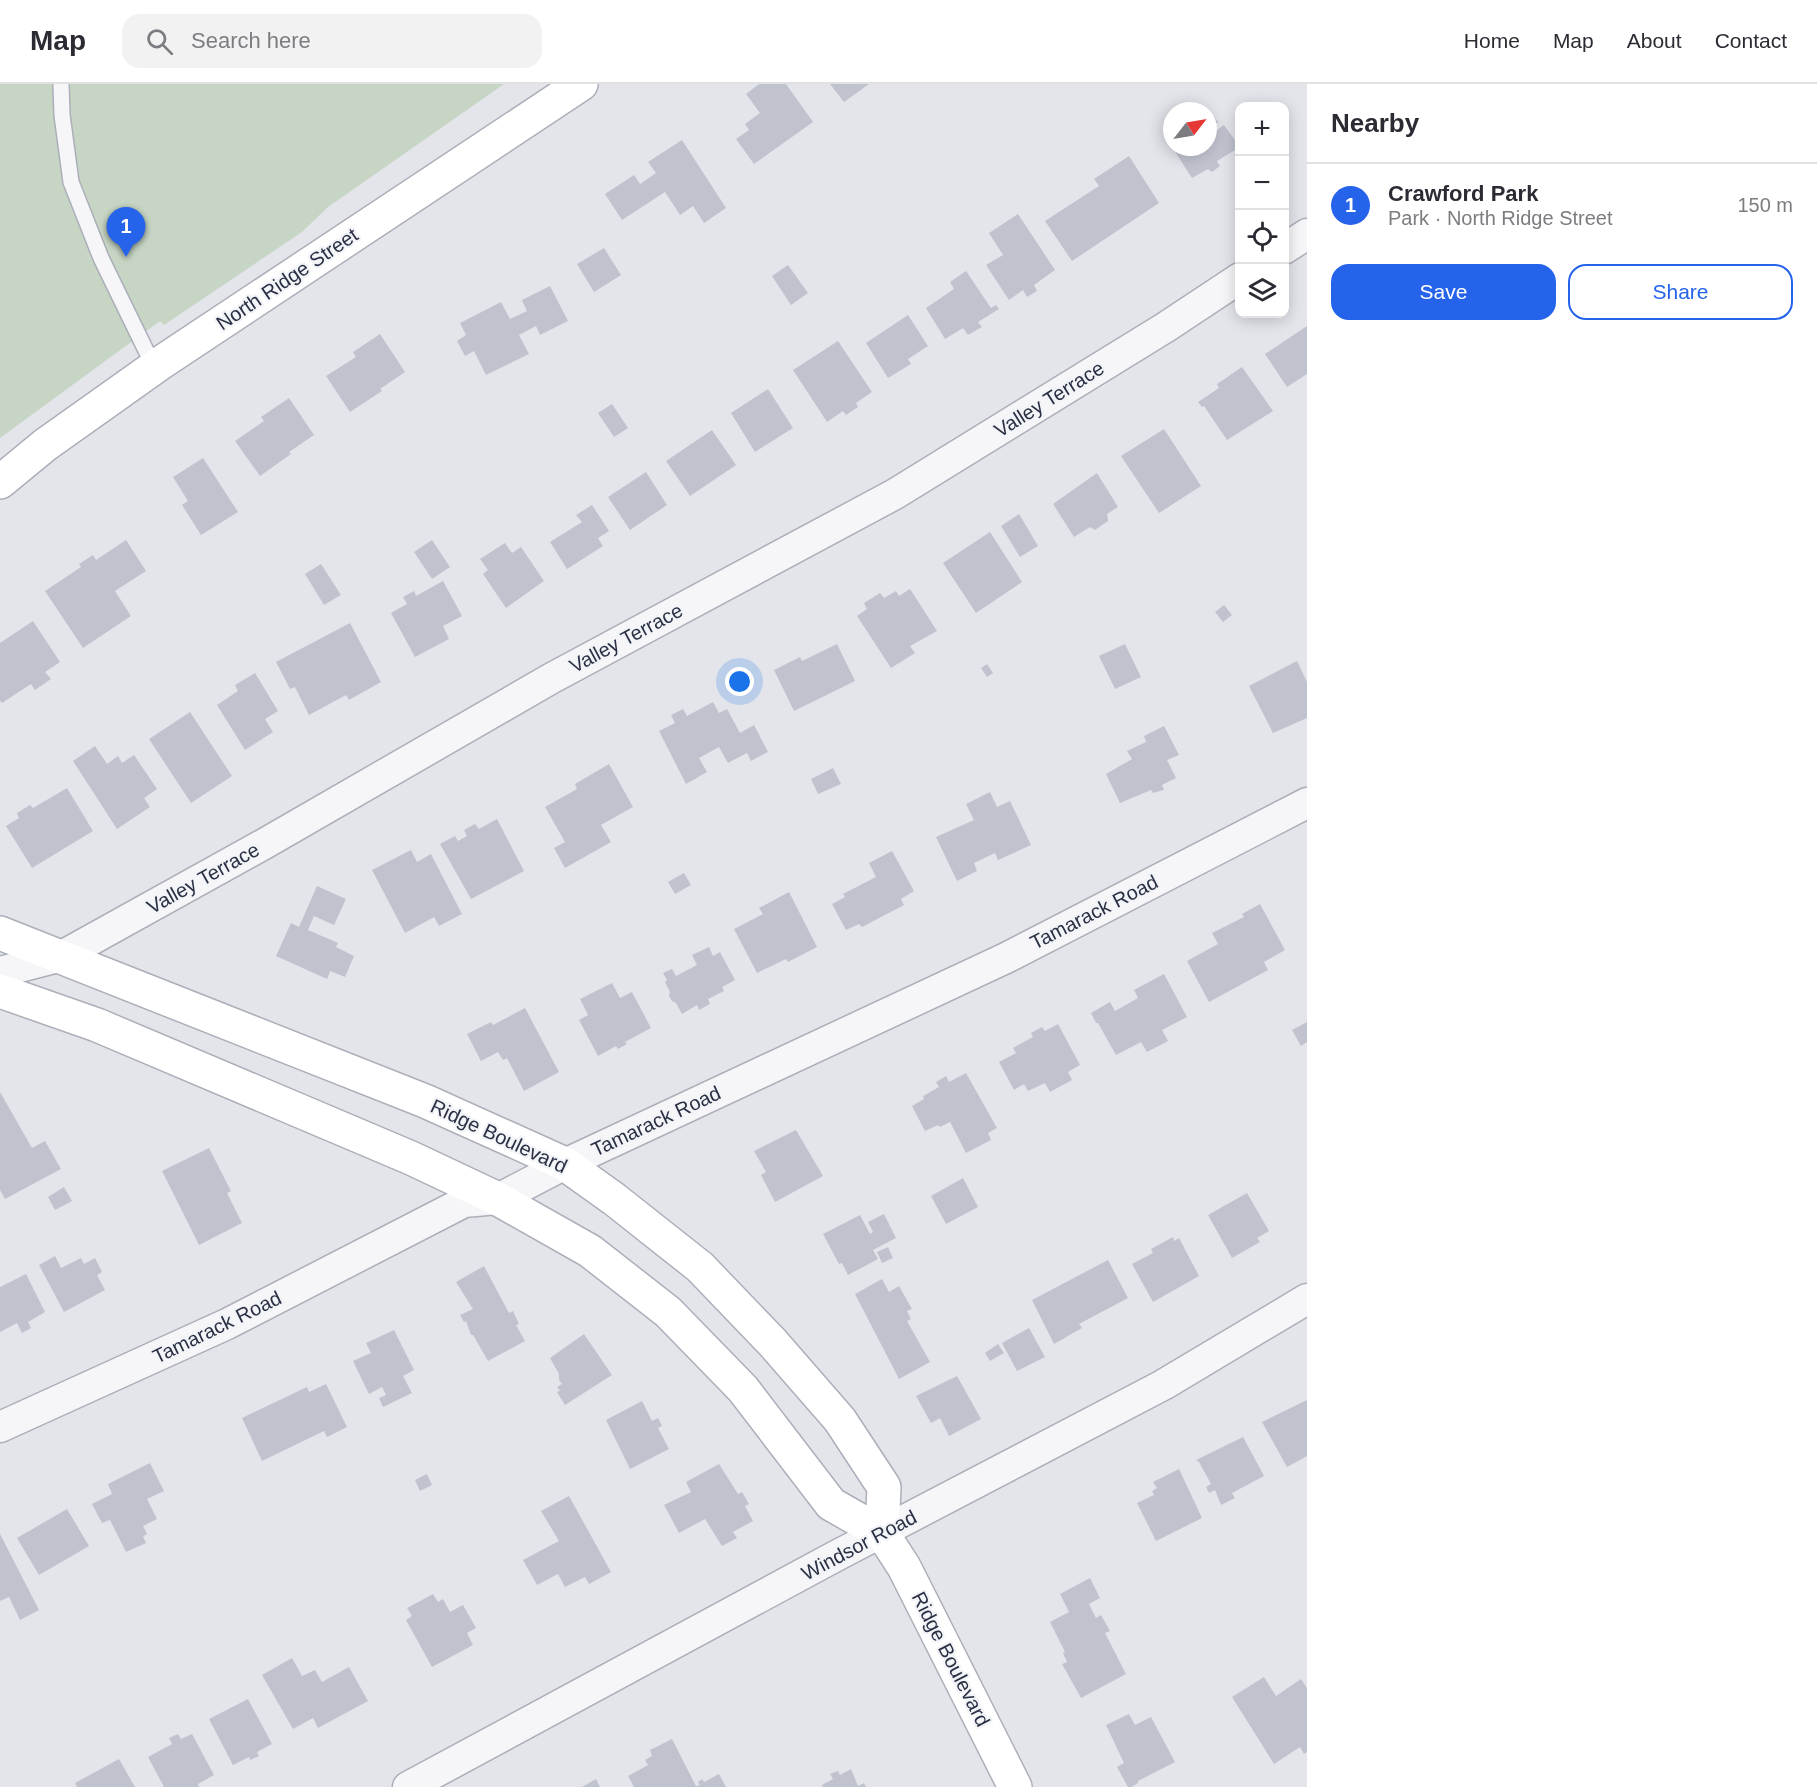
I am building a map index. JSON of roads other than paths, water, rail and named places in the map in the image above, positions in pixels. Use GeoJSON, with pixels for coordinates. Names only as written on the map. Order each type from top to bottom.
{"type":"FeatureCollection","features":[{"type":"Feature","properties":{"kind":"street","name":"North Ridge Street"},"geometry":{"type":"LineString","coordinates":[[0,482],[45,445],[154,367],[581,84]]}},
{"type":"Feature","properties":{"kind":"street"},"geometry":{"type":"LineString","coordinates":[[1289,246],[1307,234]]}},
{"type":"Feature","properties":{"kind":"street","name":"Valley Terrace"},"geometry":{"type":"LineString","coordinates":[[0,972],[62,956],[264,844],[552,678],[895,494],[1166,327],[1235,281]]}},
{"type":"Feature","properties":{"kind":"street","name":"Tamarack Road"},"geometry":{"type":"LineString","coordinates":[[0,1427],[227,1324],[464,1202],[498,1198],[565,1164],[1006,958],[1307,803]]}},
{"type":"Feature","properties":{"kind":"street","name":"Ridge Boulevard"},"geometry":{"type":"LineString","coordinates":[[0,933],[425,1101],[565,1164],[614,1199],[700,1267],[773,1343],[832,1411],[884,1486],[882,1533]]}},
{"type":"Feature","properties":{"kind":"street","name":"Ridge Boulevard"},"geometry":{"type":"LineString","coordinates":[[0,990],[98,1025],[411,1158],[498,1198],[590,1251],[668,1312],[743,1389],[831,1504],[882,1533],[904,1567],[1015,1787]]}},
{"type":"Feature","properties":{"kind":"street","name":"Windsor Road"},"geometry":{"type":"LineString","coordinates":[[408,1787],[1163,1384],[1307,1299]]}},
{"type":"Feature","properties":{"kind":"lane"},"geometry":{"type":"LineString","coordinates":[[61,84],[62,115],[70,182],[101,258],[154,367]]}},
{"type":"Feature","properties":{"kind":"place","name":"Crawford Park"},"geometry":{"type":"Point","coordinates":[126,257]}}]}
